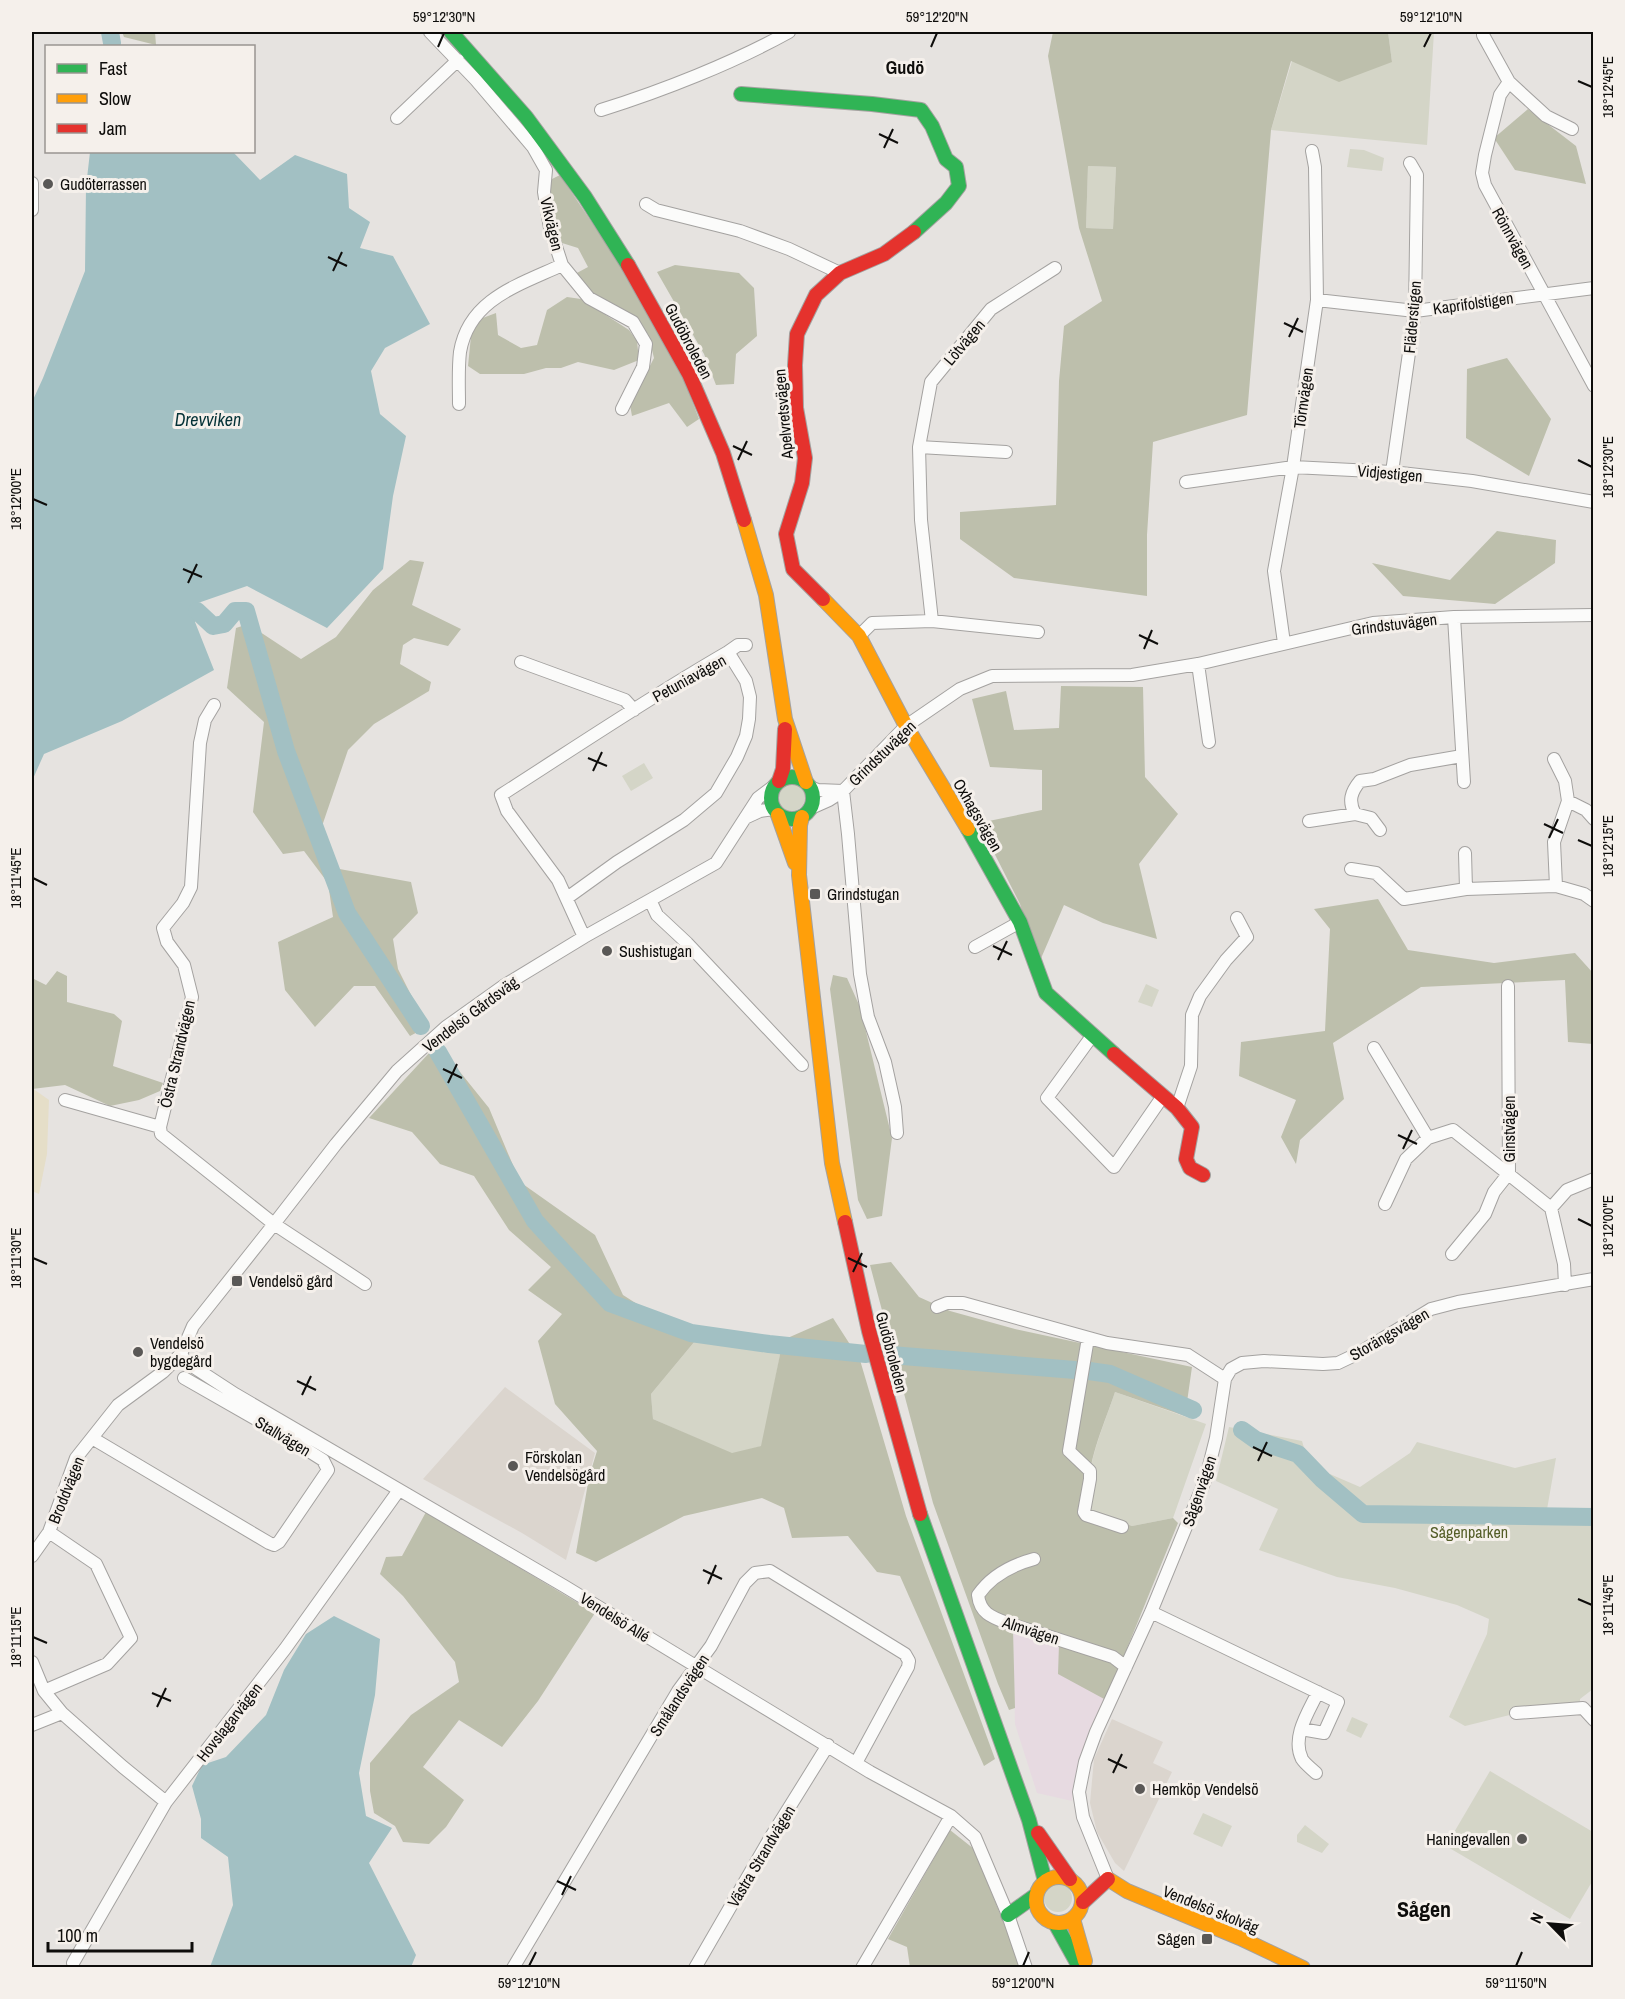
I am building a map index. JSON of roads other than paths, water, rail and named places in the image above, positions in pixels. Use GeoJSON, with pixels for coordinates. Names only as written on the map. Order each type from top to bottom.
{"type":"FeatureCollection","features":[{"type":"Feature","properties":{"kind":"main road","name":"Gudöbroleden"},"geometry":{"type":"LineString","coordinates":[[451,32],[526,117],[585,197],[640,284],[689,374],[723,453],[750,538],[766,595],[785,719],[808,784]]}},
{"type":"Feature","properties":{"kind":"main road","name":"Apelvretsvägen"},"geometry":{"type":"LineString","coordinates":[[741,94],[921,110],[932,126],[946,159],[956,167],[959,186],[946,203],[908,237],[884,254],[840,273],[816,295],[797,334],[796,408],[805,458],[802,483],[786,534],[793,569],[859,636],[906,726]]}},
{"type":"Feature","properties":{"kind":"main road","name":"Gudöbroleden"},"geometry":{"type":"LineString","coordinates":[[777,784],[783,769],[785,719]]}},
{"type":"Feature","properties":{"kind":"main road","name":"Oxhagsvägen"},"geometry":{"type":"LineString","coordinates":[[906,726],[951,799],[1020,922],[1046,993],[1092,1036],[1177,1108],[1192,1127],[1186,1159],[1190,1168],[1203,1175]]}},
{"type":"Feature","properties":{"kind":"main road"},"geometry":{"type":"LineString","coordinates":[[793,777],[808,784],[813,794],[806,812],[793,819],[776,812],[771,794],[777,784],[793,777]]}},
{"type":"Feature","properties":{"kind":"main road","name":"Gudöbroleden"},"geometry":{"type":"LineString","coordinates":[[776,812],[799,875]]}},
{"type":"Feature","properties":{"kind":"main road","name":"Gudöbroleden"},"geometry":{"type":"LineString","coordinates":[[806,812],[800,825],[799,875],[832,1163],[869,1331],[914,1498],[1029,1820],[1045,1881]]}},
{"type":"Feature","properties":{"kind":"main road","name":"Gudöbroleden"},"geometry":{"type":"LineString","coordinates":[[1029,1820],[1073,1881]]}},
{"type":"Feature","properties":{"kind":"main road"},"geometry":{"type":"LineString","coordinates":[[1053,1877],[1073,1881],[1107,1879],[1083,1902],[1080,1911],[1065,1923],[1055,1923],[1046,1919],[1036,1904],[1036,1895],[1040,1887],[1053,1877]]}},
{"type":"Feature","properties":{"kind":"main road","name":"Vendelsö skolväg"},"geometry":{"type":"LineString","coordinates":[[1107,1879],[1134,1894],[1240,1938],[1303,1968]]}},
{"type":"Feature","properties":{"kind":"main road"},"geometry":{"type":"LineString","coordinates":[[1073,1881],[1081,1892],[1083,1902]]}},
{"type":"Feature","properties":{"kind":"main road"},"geometry":{"type":"LineString","coordinates":[[1008,1915],[1036,1895]]}},
{"type":"Feature","properties":{"kind":"main road"},"geometry":{"type":"LineString","coordinates":[[1008,1915],[1040,1913]]}},
{"type":"Feature","properties":{"kind":"main road"},"geometry":{"type":"LineString","coordinates":[[1073,1918],[1087,1968]]}},
{"type":"Feature","properties":{"kind":"main road"},"geometry":{"type":"LineString","coordinates":[[1055,1923],[1080,1968]]}},
{"type":"Feature","properties":{"kind":"street","name":"Vikvägen"},"geometry":{"type":"LineString","coordinates":[[430,32],[458,60],[533,147],[546,170],[544,192],[550,228],[562,265],[510,290],[484,306],[469,324],[460,351],[459,404]]}},
{"type":"Feature","properties":{"kind":"street"},"geometry":{"type":"LineString","coordinates":[[601,110],[641,98],[763,46],[789,32]]}},
{"type":"Feature","properties":{"kind":"street"},"geometry":{"type":"LineString","coordinates":[[1483,35],[1509,82],[1546,116],[1572,129]]}},
{"type":"Feature","properties":{"kind":"street"},"geometry":{"type":"LineString","coordinates":[[397,117],[458,60]]}},
{"type":"Feature","properties":{"kind":"street","name":"Rönnvägen"},"geometry":{"type":"LineString","coordinates":[[1509,82],[1500,95],[1482,173],[1485,185],[1593,386]]}},
{"type":"Feature","properties":{"kind":"street","name":"Törnvägen"},"geometry":{"type":"LineString","coordinates":[[1284,643],[1274,571],[1293,467],[1317,300],[1315,167],[1312,151]]}},
{"type":"Feature","properties":{"kind":"street","name":"Fläderstigen"},"geometry":{"type":"LineString","coordinates":[[1392,472],[1415,311],[1417,175],[1410,163]]}},
{"type":"Feature","properties":{"kind":"street"},"geometry":{"type":"LineString","coordinates":[[32,183],[32,210]]}},
{"type":"Feature","properties":{"kind":"street"},"geometry":{"type":"LineString","coordinates":[[646,204],[656,210],[740,231],[789,249],[840,273]]}},
{"type":"Feature","properties":{"kind":"street"},"geometry":{"type":"LineString","coordinates":[[562,265],[589,298],[633,322],[646,344],[643,367],[622,409]]}},
{"type":"Feature","properties":{"kind":"street","name":"Lötvägen"},"geometry":{"type":"LineString","coordinates":[[932,621],[921,520],[919,447],[931,382],[991,309],[1055,268]]}},
{"type":"Feature","properties":{"kind":"street","name":"Kaprifolstigen"},"geometry":{"type":"LineString","coordinates":[[1317,300],[1415,311],[1593,288]]}},
{"type":"Feature","properties":{"kind":"street"},"geometry":{"type":"LineString","coordinates":[[919,447],[1006,452]]}},
{"type":"Feature","properties":{"kind":"street","name":"Vidjestigen"},"geometry":{"type":"LineString","coordinates":[[1186,482],[1293,467],[1392,472],[1472,481],[1593,502]]}},
{"type":"Feature","properties":{"kind":"street","name":"Grindstuvägen"},"geometry":{"type":"LineString","coordinates":[[806,812],[843,791],[906,726],[960,689],[992,676],[1132,675],[1198,664],[1373,623],[1454,617],[1593,615]]}},
{"type":"Feature","properties":{"kind":"street"},"geometry":{"type":"LineString","coordinates":[[1454,617],[1464,782]]}},
{"type":"Feature","properties":{"kind":"street"},"geometry":{"type":"LineString","coordinates":[[859,636],[872,623],[932,621],[1038,632]]}},
{"type":"Feature","properties":{"kind":"street"},"geometry":{"type":"LineString","coordinates":[[728,652],[738,645],[746,645]]}},
{"type":"Feature","properties":{"kind":"street","name":"Petuniavägen"},"geometry":{"type":"LineString","coordinates":[[567,898],[697,810],[716,793],[726,778],[746,736],[750,697],[746,681],[728,652],[673,684],[501,795],[507,811],[558,880],[584,937]]}},
{"type":"Feature","properties":{"kind":"street"},"geometry":{"type":"LineString","coordinates":[[521,662],[625,700],[634,710]]}},
{"type":"Feature","properties":{"kind":"street"},"geometry":{"type":"LineString","coordinates":[[1198,664],[1209,742]]}},
{"type":"Feature","properties":{"kind":"street","name":"Östra Strandvägen"},"geometry":{"type":"LineString","coordinates":[[214,705],[205,720],[200,743],[191,887],[183,903],[163,928],[167,942],[184,965],[192,997],[160,1127],[161,1134],[274,1224],[365,1284]]}},
{"type":"Feature","properties":{"kind":"street"},"geometry":{"type":"LineString","coordinates":[[1355,814],[1351,806],[1351,795],[1360,781],[1374,779],[1410,765],[1462,756]]}},
{"type":"Feature","properties":{"kind":"street"},"geometry":{"type":"LineString","coordinates":[[1554,759],[1565,781],[1568,801],[1554,842],[1556,886]]}},
{"type":"Feature","properties":{"kind":"street","name":"Vendelsö Gårdsväg"},"geometry":{"type":"LineString","coordinates":[[183,1358],[193,1326],[336,1143],[397,1071],[446,1027],[505,985],[584,937],[651,902],[716,863],[758,798],[777,784]]}},
{"type":"Feature","properties":{"kind":"street","name":"Grindstuvägen"},"geometry":{"type":"LineString","coordinates":[[808,784],[818,790],[843,791]]}},
{"type":"Feature","properties":{"kind":"street","name":"Grindstuvägen"},"geometry":{"type":"LineString","coordinates":[[843,791],[860,974],[868,1017],[885,1062],[895,1107],[897,1133]]}},
{"type":"Feature","properties":{"kind":"street"},"geometry":{"type":"LineString","coordinates":[[1568,801],[1586,810],[1593,819]]}},
{"type":"Feature","properties":{"kind":"street"},"geometry":{"type":"LineString","coordinates":[[744,818],[760,811],[776,812]]}},
{"type":"Feature","properties":{"kind":"street"},"geometry":{"type":"LineString","coordinates":[[1309,821],[1355,814],[1371,818],[1380,830]]}},
{"type":"Feature","properties":{"kind":"street"},"geometry":{"type":"LineString","coordinates":[[1465,853],[1466,889]]}},
{"type":"Feature","properties":{"kind":"street"},"geometry":{"type":"LineString","coordinates":[[1351,869],[1376,873],[1404,899],[1466,889],[1556,886],[1584,894],[1593,901]]}},
{"type":"Feature","properties":{"kind":"street"},"geometry":{"type":"LineString","coordinates":[[651,902],[657,915],[687,943],[802,1065]]}},
{"type":"Feature","properties":{"kind":"street"},"geometry":{"type":"LineString","coordinates":[[1177,1108],[1191,1066],[1192,1015],[1200,996],[1226,960],[1247,938],[1237,918]]}},
{"type":"Feature","properties":{"kind":"street"},"geometry":{"type":"LineString","coordinates":[[975,946],[1020,922]]}},
{"type":"Feature","properties":{"kind":"street","name":"Ginstvägen"},"geometry":{"type":"LineString","coordinates":[[1452,1254],[1485,1214],[1494,1192],[1509,1173],[1508,986]]}},
{"type":"Feature","properties":{"kind":"street"},"geometry":{"type":"LineString","coordinates":[[1092,1036],[1047,1098],[1114,1167],[1163,1096]]}},
{"type":"Feature","properties":{"kind":"street"},"geometry":{"type":"LineString","coordinates":[[1374,1048],[1428,1138]]}},
{"type":"Feature","properties":{"kind":"street"},"geometry":{"type":"LineString","coordinates":[[65,1100],[160,1127]]}},
{"type":"Feature","properties":{"kind":"street"},"geometry":{"type":"LineString","coordinates":[[1385,1204],[1406,1159],[1428,1138],[1453,1130],[1551,1208],[1564,1264],[1566,1285]]}},
{"type":"Feature","properties":{"kind":"street"},"geometry":{"type":"LineString","coordinates":[[1551,1208],[1567,1191],[1593,1179]]}},
{"type":"Feature","properties":{"kind":"street","name":"Storängsvägen"},"geometry":{"type":"LineString","coordinates":[[1225,1378],[1231,1369],[1242,1363],[1264,1361],[1338,1363],[1431,1310],[1458,1302],[1593,1279]]}},
{"type":"Feature","properties":{"kind":"street"},"geometry":{"type":"LineString","coordinates":[[937,1307],[947,1303],[963,1303],[1107,1344],[1188,1355],[1225,1378]]}},
{"type":"Feature","properties":{"kind":"street"},"geometry":{"type":"LineString","coordinates":[[1088,1338],[1069,1451],[1090,1471],[1084,1512],[1086,1515],[1122,1527]]}},
{"type":"Feature","properties":{"kind":"street","name":"Stallvägen"},"geometry":{"type":"LineString","coordinates":[[92,1438],[274,1545],[279,1542],[328,1470],[323,1460],[187,1380],[183,1358]]}},
{"type":"Feature","properties":{"kind":"street","name":"Broddvägen"},"geometry":{"type":"LineString","coordinates":[[32,1556],[49,1532],[76,1458],[118,1405],[183,1358]]}},
{"type":"Feature","properties":{"kind":"street","name":"Vendelsö Allé"},"geometry":{"type":"LineString","coordinates":[[183,1358],[856,1763],[951,1816],[975,1837],[1008,1915],[1026,1968]]}},
{"type":"Feature","properties":{"kind":"street","name":"Sågenvägen"},"geometry":{"type":"LineString","coordinates":[[1107,1879],[1083,1817],[1079,1792],[1085,1762],[1096,1732],[1151,1612],[1206,1478],[1216,1438],[1225,1378]]}},
{"type":"Feature","properties":{"kind":"street","name":"Hovslagarvägen"},"geometry":{"type":"LineString","coordinates":[[73,1963],[166,1802],[285,1649],[399,1490]]}},
{"type":"Feature","properties":{"kind":"street"},"geometry":{"type":"LineString","coordinates":[[44,1691],[107,1664],[131,1638],[96,1564],[49,1532]]}},
{"type":"Feature","properties":{"kind":"street","name":"Almvägen"},"geometry":{"type":"LineString","coordinates":[[1034,1559],[986,1583],[978,1595],[981,1609],[991,1617],[1007,1623],[1113,1657],[1126,1667]]}},
{"type":"Feature","properties":{"kind":"street","name":"Smålandsvägen"},"geometry":{"type":"LineString","coordinates":[[513,1968],[678,1691],[711,1646],[745,1583],[755,1573],[770,1570],[905,1654],[909,1660],[908,1667],[856,1763]]}},
{"type":"Feature","properties":{"kind":"street"},"geometry":{"type":"LineString","coordinates":[[1151,1612],[1338,1702],[1324,1733],[1301,1729]]}},
{"type":"Feature","properties":{"kind":"street"},"geometry":{"type":"LineString","coordinates":[[32,1662],[44,1691],[62,1713],[166,1802]]}},
{"type":"Feature","properties":{"kind":"street"},"geometry":{"type":"LineString","coordinates":[[1316,1773],[1303,1760],[1299,1746],[1301,1729],[1318,1692]]}},
{"type":"Feature","properties":{"kind":"street"},"geometry":{"type":"LineString","coordinates":[[1516,1713],[1583,1708],[1593,1720]]}},
{"type":"Feature","properties":{"kind":"street"},"geometry":{"type":"LineString","coordinates":[[32,1725],[62,1713]]}},
{"type":"Feature","properties":{"kind":"street","name":"Västra Strandvägen"},"geometry":{"type":"LineString","coordinates":[[695,1968],[769,1840],[828,1746]]}},
{"type":"Feature","properties":{"kind":"street"},"geometry":{"type":"LineString","coordinates":[[862,1968],[951,1816]]}},
{"type":"Feature","properties":{"kind":"water","name":"Drevviken"},"geometry":{"type":"Polygon","coordinates":[[[90,153],[234,153],[260,180],[295,155],[347,174],[349,208],[370,222],[360,248],[393,256],[430,324],[385,348],[371,371],[380,414],[406,436],[393,496],[383,569],[327,628],[247,586],[198,603],[195,622],[214,670],[122,721],[44,754],[32,781],[32,402],[85,271],[86,187],[90,153]]]}},
{"type":"Feature","properties":{"kind":"water"},"geometry":{"type":"Polygon","coordinates":[[[334,1616],[380,1639],[375,1695],[359,1773],[366,1816],[392,1828],[369,1863],[416,1955],[411,1967],[210,1967],[233,1905],[228,1857],[201,1838],[201,1819],[192,1786],[202,1765],[226,1757],[266,1715],[284,1670],[306,1634],[334,1616]]]}},
{"type":"Feature","properties":{"kind":"waterway"},"geometry":{"type":"LineString","coordinates":[[110,32],[112,43]]}},
{"type":"Feature","properties":{"kind":"waterway"},"geometry":{"type":"LineString","coordinates":[[197,611],[213,626],[224,624],[235,611],[246,611],[286,751],[347,913],[421,1026]]}},
{"type":"Feature","properties":{"kind":"waterway"},"geometry":{"type":"LineString","coordinates":[[438,1052],[535,1221],[610,1303],[691,1333],[866,1354]]}},
{"type":"Feature","properties":{"kind":"waterway"},"geometry":{"type":"LineString","coordinates":[[891,1355],[1075,1370]]}},
{"type":"Feature","properties":{"kind":"waterway"},"geometry":{"type":"LineString","coordinates":[[1089,1371],[1110,1374],[1193,1410]]}},
{"type":"Feature","properties":{"kind":"waterway"},"geometry":{"type":"LineString","coordinates":[[1242,1430],[1256,1440],[1298,1454],[1323,1480],[1363,1514],[1594,1517]]}},
{"type":"Feature","properties":{"kind":"place","name":"Gudöterrassen"},"geometry":{"type":"Point","coordinates":[48,184]}},
{"type":"Feature","properties":{"kind":"place","name":"Grindstugan"},"geometry":{"type":"Point","coordinates":[815,894]}},
{"type":"Feature","properties":{"kind":"place","name":"Sushistugan"},"geometry":{"type":"Point","coordinates":[607,951]}},
{"type":"Feature","properties":{"kind":"place","name":"Vendelsö gård"},"geometry":{"type":"Point","coordinates":[237,1281]}},
{"type":"Feature","properties":{"kind":"place","name":"Vendelsö bygdegård"},"geometry":{"type":"Point","coordinates":[138,1352]}},
{"type":"Feature","properties":{"kind":"place","name":"Förskolan Vendelsögård"},"geometry":{"type":"Point","coordinates":[513,1466]}},
{"type":"Feature","properties":{"kind":"place","name":"Hemköp Vendelsö"},"geometry":{"type":"Point","coordinates":[1140,1789]}},
{"type":"Feature","properties":{"kind":"place","name":"Haningevallen"},"geometry":{"type":"Point","coordinates":[1522,1839]}},
{"type":"Feature","properties":{"kind":"place","name":"Sågen"},"geometry":{"type":"Point","coordinates":[1207,1939]}},
{"type":"Feature","properties":{"kind":"district","name":"Gudö"},"geometry":{"type":"Point","coordinates":[905,67]}},
{"type":"Feature","properties":{"kind":"district","name":"Sågen"},"geometry":{"type":"Point","coordinates":[1424,1909]}},
{"type":"Feature","properties":{"kind":"park label","name":"Sågenparken"},"geometry":{"type":"Point","coordinates":[1469,1532]}}]}
